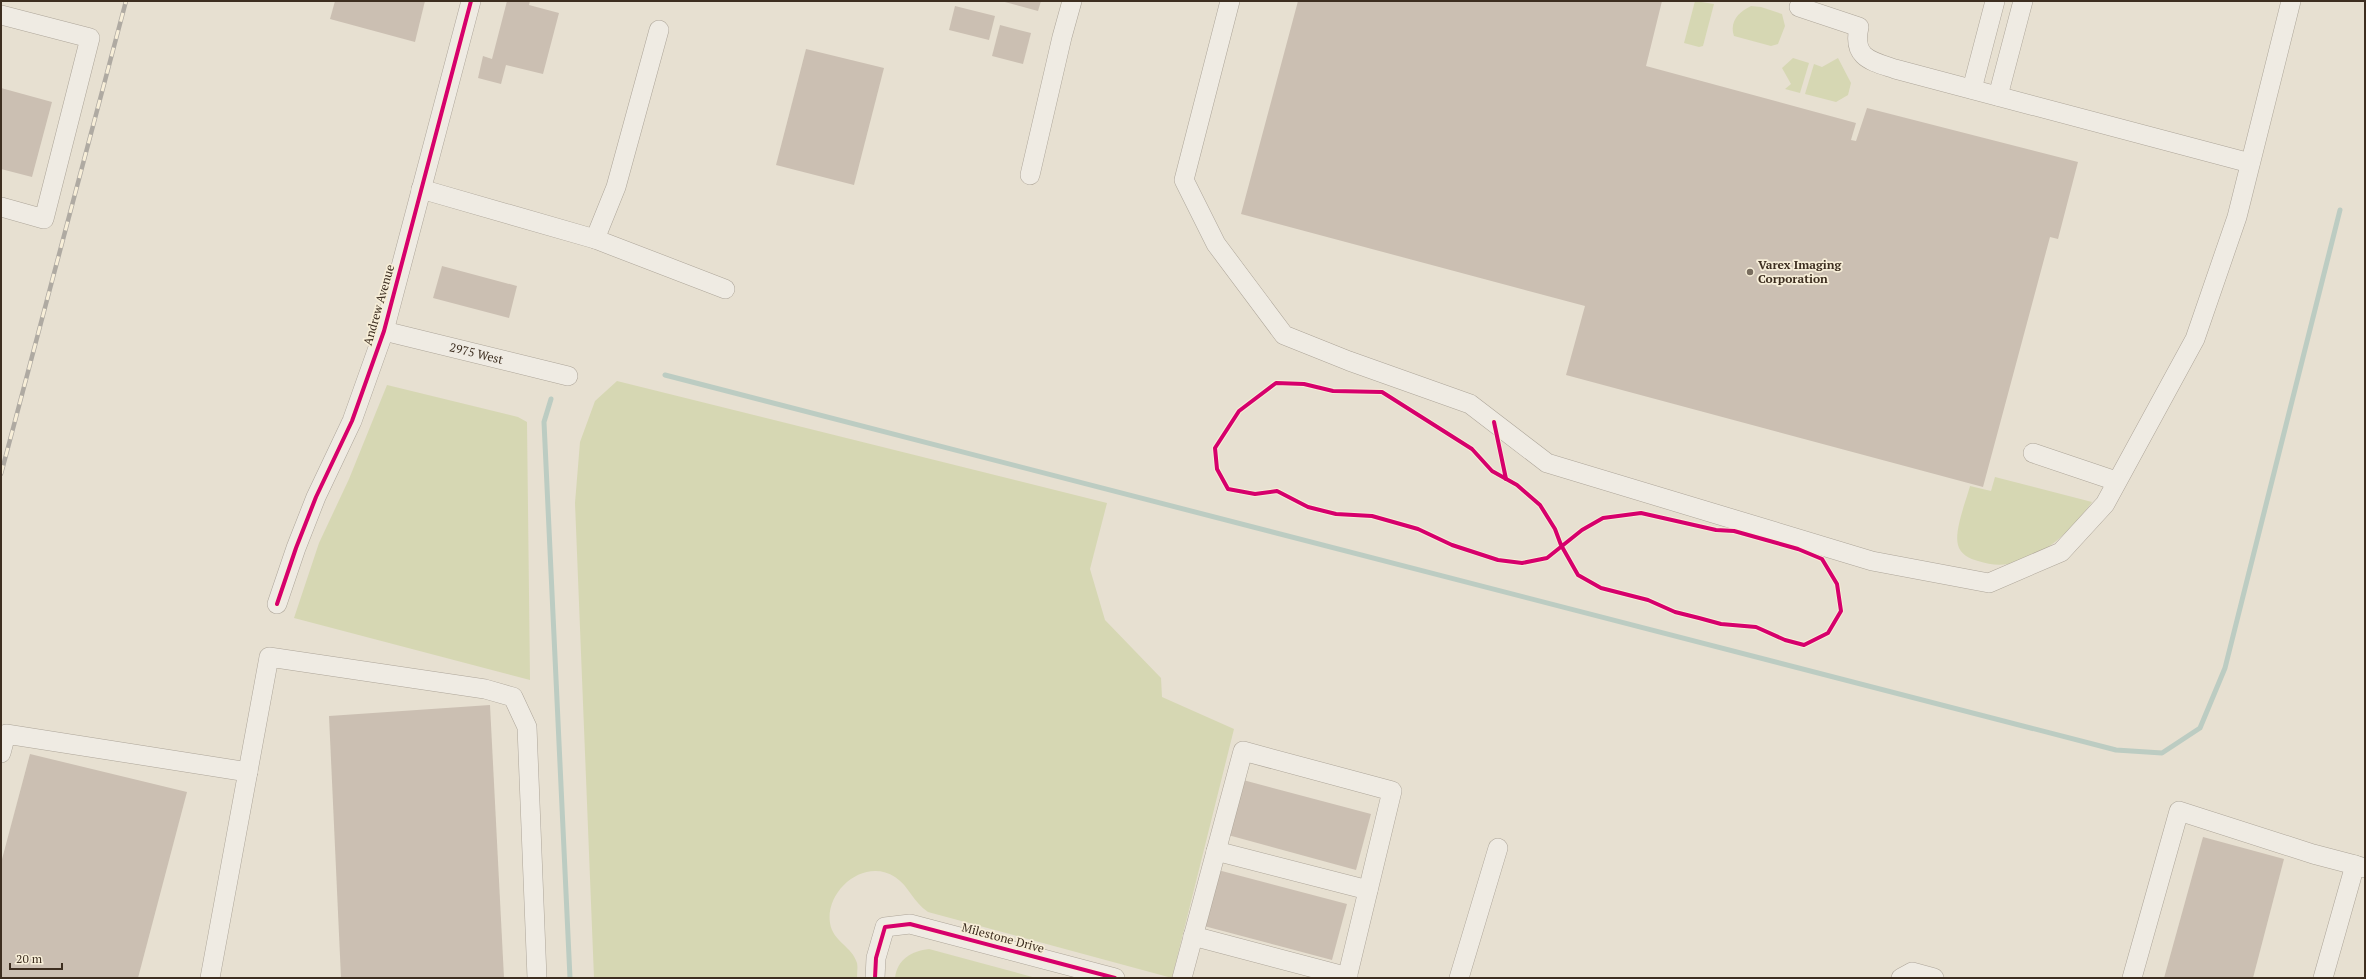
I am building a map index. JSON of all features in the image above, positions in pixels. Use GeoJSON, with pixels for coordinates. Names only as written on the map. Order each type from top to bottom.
{"type":"FeatureCollection","features":[{"type":"Feature","properties":{"kind":"street","name":"Andrew Avenue"},"geometry":{"type":"LineString","coordinates":[[277,604],[296,548],[316,497],[352,421],[384,331],[471,1]]}},
{"type":"Feature","properties":{"kind":"street"},"geometry":{"type":"LineString","coordinates":[[1030,175],[1062,37],[1072,1]]}},
{"type":"Feature","properties":{"kind":"street"},"geometry":{"type":"LineString","coordinates":[[1230,1],[1184,180],[1216,244],[1284,336],[1470,404],[1547,463],[1872,561],[1989,583],[2061,552],[2105,504],[2195,339],[2237,217],[2290,1]]}},
{"type":"Feature","properties":{"kind":"street"},"geometry":{"type":"LineString","coordinates":[[1972,89],[1995,1]]}},
{"type":"Feature","properties":{"kind":"street"},"geometry":{"type":"LineString","coordinates":[[1998,96],[2023,1]]}},
{"type":"Feature","properties":{"kind":"street"},"geometry":{"type":"LineString","coordinates":[[1799,7],[1859,27],[1857,45],[1862,54],[1868,60],[1895,69],[2250,163]]}},
{"type":"Feature","properties":{"kind":"street"},"geometry":{"type":"LineString","coordinates":[[1,16],[90,38],[44,218],[1,207]]}},
{"type":"Feature","properties":{"kind":"street"},"geometry":{"type":"LineString","coordinates":[[595,239],[616,187],[658,30]]}},
{"type":"Feature","properties":{"kind":"street"},"geometry":{"type":"LineString","coordinates":[[421,188],[595,239],[725,289]]}},
{"type":"Feature","properties":{"kind":"street","name":"2975 West"},"geometry":{"type":"LineString","coordinates":[[384,331],[568,376]]}},
{"type":"Feature","properties":{"kind":"street"},"geometry":{"type":"LineString","coordinates":[[2033,453],[2116,482]]}},
{"type":"Feature","properties":{"kind":"street"},"geometry":{"type":"LineString","coordinates":[[210,978],[270,657],[484,689],[513,697],[526,727],[537,978]]}},
{"type":"Feature","properties":{"kind":"street"},"geometry":{"type":"LineString","coordinates":[[1,753],[6,734],[248,772]]}},
{"type":"Feature","properties":{"kind":"street"},"geometry":{"type":"LineString","coordinates":[[1182,978],[1243,751],[1392,791],[1348,978],[1194,936]]}},
{"type":"Feature","properties":{"kind":"street"},"geometry":{"type":"LineString","coordinates":[[2132,978],[2180,811],[2313,854],[2360,867],[2323,978]]}},
{"type":"Feature","properties":{"kind":"street"},"geometry":{"type":"LineString","coordinates":[[1459,978],[1498,848]]}},
{"type":"Feature","properties":{"kind":"street"},"geometry":{"type":"LineString","coordinates":[[1216,851],[1368,890]]}},
{"type":"Feature","properties":{"kind":"street","name":"Milestone Drive"},"geometry":{"type":"LineString","coordinates":[[875,978],[878,950],[885,928],[897,924],[923,927],[1115,978]]}},
{"type":"Feature","properties":{"kind":"street"},"geometry":{"type":"LineString","coordinates":[[1901,978],[1912,972],[1934,978]]}},
{"type":"Feature","properties":{"kind":"green space"},"geometry":{"type":"Polygon","coordinates":[[[1695,1],[1714,4],[1703,46],[1699,47],[1684,43],[1695,1]]]}},
{"type":"Feature","properties":{"kind":"green space"},"geometry":{"type":"Polygon","coordinates":[[[1751,6],[1761,7],[1782,14],[1785,26],[1778,44],[1771,46],[1734,36],[1734,21],[1739,14],[1751,6]]]}},
{"type":"Feature","properties":{"kind":"green space"},"geometry":{"type":"Polygon","coordinates":[[[1793,58],[1809,63],[1800,93],[1785,89],[1791,84],[1782,68],[1793,58]]]}},
{"type":"Feature","properties":{"kind":"green space"},"geometry":{"type":"Polygon","coordinates":[[[1838,58],[1851,83],[1848,95],[1836,102],[1805,94],[1814,64],[1822,67],[1838,58]]]}},
{"type":"Feature","properties":{"kind":"green space"},"geometry":{"type":"Polygon","coordinates":[[[617,381],[1107,503],[1090,569],[1105,620],[1161,678],[1162,697],[1234,729],[1172,978],[928,912],[918,904],[904,885],[895,877],[883,872],[871,871],[860,874],[849,880],[840,889],[834,899],[830,911],[830,923],[835,935],[855,957],[857,963],[857,978],[594,978],[575,503],[580,442],[595,401],[617,381]]]}},
{"type":"Feature","properties":{"kind":"green space"},"geometry":{"type":"Polygon","coordinates":[[[387,385],[518,417],[527,422],[530,680],[294,618],[319,543],[349,479],[387,385]]]}},
{"type":"Feature","properties":{"kind":"green space"},"geometry":{"type":"Polygon","coordinates":[[[1995,477],[2092,502],[2082,515],[2057,540],[2043,551],[2028,559],[2012,563],[1995,564],[1978,561],[1966,556],[1959,548],[1957,539],[1959,524],[1970,486],[1991,491],[1995,477]]]}},
{"type":"Feature","properties":{"kind":"green space"},"geometry":{"type":"Polygon","coordinates":[[[929,949],[1036,978],[895,978],[896,971],[906,957],[929,949]]]}},
{"type":"Feature","properties":{"kind":"building"},"geometry":{"type":"Polygon","coordinates":[[[335,1],[425,1],[415,42],[330,19],[335,1]]]}},
{"type":"Feature","properties":{"kind":"building"},"geometry":{"type":"Polygon","coordinates":[[[507,1],[530,1],[529,5],[559,13],[543,74],[506,65],[501,84],[478,78],[483,56],[492,59],[507,1]]]}},
{"type":"Feature","properties":{"kind":"building"},"geometry":{"type":"Polygon","coordinates":[[[1001,1],[1041,1],[1038,11],[1001,1]]]}},
{"type":"Feature","properties":{"kind":"building","name":"Varex Imaging Corporation"},"geometry":{"type":"Polygon","coordinates":[[[1298,1],[1662,1],[1646,66],[1856,123],[1851,140],[1856,141],[1867,108],[2078,162],[2058,239],[2050,237],[1983,487],[1566,375],[1585,306],[1241,214],[1298,1]]]}},
{"type":"Feature","properties":{"kind":"building"},"geometry":{"type":"Polygon","coordinates":[[[955,6],[995,16],[989,40],[949,30],[955,6]]]}},
{"type":"Feature","properties":{"kind":"building"},"geometry":{"type":"Polygon","coordinates":[[[1000,25],[1031,33],[1023,64],[992,56],[1000,25]]]}},
{"type":"Feature","properties":{"kind":"building"},"geometry":{"type":"Polygon","coordinates":[[[806,49],[884,68],[854,185],[776,165],[806,49]]]}},
{"type":"Feature","properties":{"kind":"building"},"geometry":{"type":"Polygon","coordinates":[[[1,88],[52,102],[32,177],[1,169],[1,88]]]}},
{"type":"Feature","properties":{"kind":"building"},"geometry":{"type":"Polygon","coordinates":[[[442,266],[517,286],[509,318],[433,298],[442,266]]]}},
{"type":"Feature","properties":{"kind":"building"},"geometry":{"type":"Polygon","coordinates":[[[490,705],[504,978],[341,978],[329,716],[490,705]]]}},
{"type":"Feature","properties":{"kind":"building"},"geometry":{"type":"Polygon","coordinates":[[[30,754],[187,792],[138,978],[1,978],[1,863],[30,754]]]}},
{"type":"Feature","properties":{"kind":"building"},"geometry":{"type":"Polygon","coordinates":[[[1243,780],[1371,814],[1356,870],[1228,835],[1243,780]]]}},
{"type":"Feature","properties":{"kind":"building"},"geometry":{"type":"Polygon","coordinates":[[[2203,837],[2284,859],[2253,978],[2164,978],[2203,837]]]}},
{"type":"Feature","properties":{"kind":"building"},"geometry":{"type":"Polygon","coordinates":[[[1218,870],[1347,904],[1332,960],[1204,926],[1218,870]]]}},
{"type":"Feature","properties":{"kind":"waterway"},"geometry":{"type":"LineString","coordinates":[[665,375],[2116,750],[2162,753],[2200,728],[2225,668],[2340,210]]}},
{"type":"Feature","properties":{"kind":"waterway"},"geometry":{"type":"LineString","coordinates":[[551,399],[544,422],[570,978]]}},
{"type":"Feature","properties":{"kind":"railway"},"geometry":{"type":"LineString","coordinates":[[1,474],[126,1]]}},
{"type":"Feature","properties":{"kind":"cycle path"},"geometry":{"type":"LineString","coordinates":[[277,604],[296,548],[316,497],[352,421],[384,331],[471,1]]}},
{"type":"Feature","properties":{"kind":"cycle path"},"geometry":{"type":"LineString","coordinates":[[1561,545],[1555,529],[1540,505],[1517,485],[1492,471],[1472,449],[1382,392],[1333,391],[1304,384],[1276,383],[1239,411],[1215,448],[1217,469],[1228,489],[1255,494],[1277,491],[1308,507],[1336,514],[1372,516],[1418,529],[1452,545],[1498,560],[1522,563],[1547,558],[1582,530],[1603,518],[1641,513],[1716,530],[1734,531],[1798,549],[1822,559],[1837,584],[1841,611],[1828,633],[1804,645],[1785,640],[1756,627],[1721,624],[1675,612],[1648,600],[1601,588],[1578,575],[1561,545]]}},
{"type":"Feature","properties":{"kind":"cycle path"},"geometry":{"type":"LineString","coordinates":[[1494,422],[1506,479]]}},
{"type":"Feature","properties":{"kind":"cycle path"},"geometry":{"type":"LineString","coordinates":[[875,978],[876,958],[885,927],[910,924],[1115,978]]}},
{"type":"Feature","properties":{"kind":"place","name":"Varex Imaging Corporation"},"geometry":{"type":"Point","coordinates":[1750,272]}}]}
